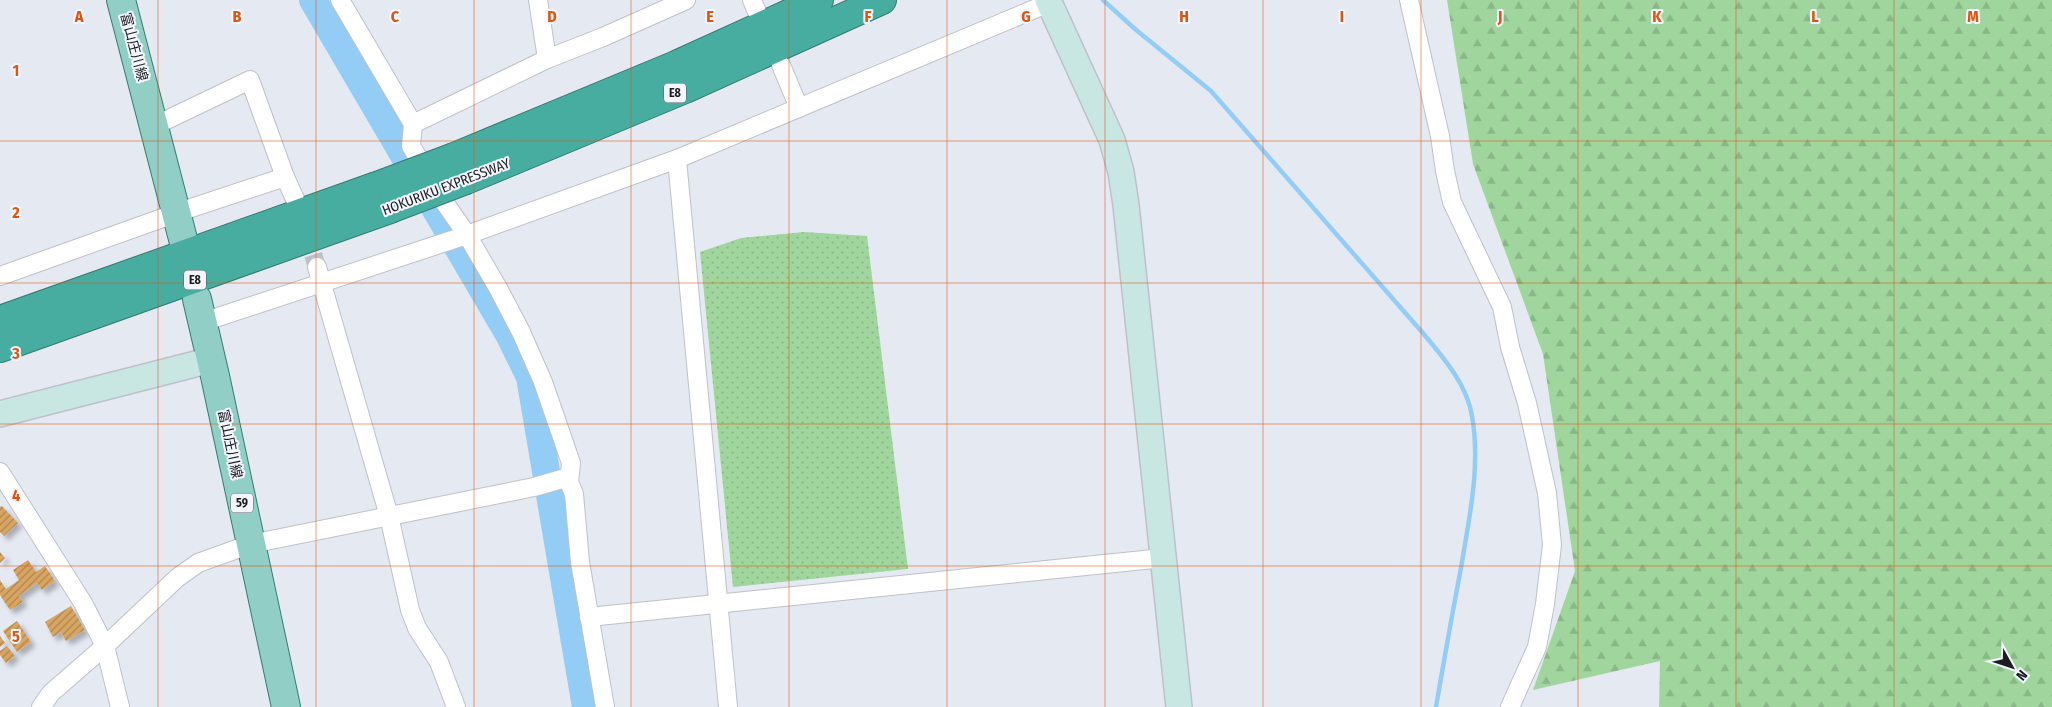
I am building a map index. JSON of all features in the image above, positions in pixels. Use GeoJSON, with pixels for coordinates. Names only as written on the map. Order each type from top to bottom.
{"type":"FeatureCollection","features":[{"type":"Feature","properties":{"kind":"highway","name":"HOKURIKU EXPRESSWAY"},"geometry":{"type":"LineString","coordinates":[[0,348],[390,209],[460,169],[676,65],[819,0]]}},
{"type":"Feature","properties":{"kind":"highway","name":"HOKURIKU EXPRESSWAY"},"geometry":{"type":"LineString","coordinates":[[0,320],[374,187],[460,169],[685,89],[882,0]]}},
{"type":"Feature","properties":{"kind":"main road","name":"富山庄川線"},"geometry":{"type":"LineString","coordinates":[[121,0],[180,226]]}},
{"type":"Feature","properties":{"kind":"main road","name":"富山庄川線"},"geometry":{"type":"LineString","coordinates":[[200,311],[286,707]]}},
{"type":"Feature","properties":{"kind":"street"},"geometry":{"type":"LineString","coordinates":[[340,0],[413,124],[411,146],[507,306],[543,382],[570,463],[566,481],[574,494],[580,562],[605,707]]}},
{"type":"Feature","properties":{"kind":"street"},"geometry":{"type":"LineString","coordinates":[[538,0],[547,59]]}},
{"type":"Feature","properties":{"kind":"street"},"geometry":{"type":"LineString","coordinates":[[413,124],[547,59],[603,37],[686,0]]}},
{"type":"Feature","properties":{"kind":"street"},"geometry":{"type":"LineString","coordinates":[[1409,0],[1440,136],[1452,202],[1502,308],[1510,347],[1527,403],[1547,493],[1552,545],[1546,604],[1537,647],[1510,707]]}},
{"type":"Feature","properties":{"kind":"street"},"geometry":{"type":"LineString","coordinates":[[200,311],[436,244],[677,159],[1048,1],[1112,140],[1121,172],[1179,707]]}},
{"type":"Feature","properties":{"kind":"street"},"geometry":{"type":"LineString","coordinates":[[781,65],[799,108]]}},
{"type":"Feature","properties":{"kind":"street"},"geometry":{"type":"LineString","coordinates":[[154,126],[250,80],[285,177],[295,199]]}},
{"type":"Feature","properties":{"kind":"street"},"geometry":{"type":"LineString","coordinates":[[677,159],[728,707]]}},
{"type":"Feature","properties":{"kind":"street"},"geometry":{"type":"LineString","coordinates":[[0,276],[180,226],[285,177]]}},
{"type":"Feature","properties":{"kind":"street"},"geometry":{"type":"LineString","coordinates":[[318,276],[390,516],[410,610],[418,628],[440,662],[456,707]]}},
{"type":"Feature","properties":{"kind":"street"},"geometry":{"type":"LineString","coordinates":[[0,414],[211,360]]}},
{"type":"Feature","properties":{"kind":"street"},"geometry":{"type":"LineString","coordinates":[[0,472],[83,603],[105,646],[120,707]]}},
{"type":"Feature","properties":{"kind":"street"},"geometry":{"type":"LineString","coordinates":[[41,707],[51,693],[105,646],[177,578],[198,563],[251,544],[566,481]]}},
{"type":"Feature","properties":{"kind":"street"},"geometry":{"type":"LineString","coordinates":[[589,617],[1163,558]]}},
{"type":"Feature","properties":{"kind":"green space"},"geometry":{"type":"Polygon","coordinates":[[[1447,0],[2052,0],[2052,707],[1659,707],[1660,661],[1533,690],[1575,571],[1543,354],[1473,164],[1447,0]]]}},
{"type":"Feature","properties":{"kind":"green space"},"geometry":{"type":"Polygon","coordinates":[[[804,232],[867,236],[908,569],[733,587],[700,252],[741,238],[804,232]]]}},
{"type":"Feature","properties":{"kind":"building"},"geometry":{"type":"Polygon","coordinates":[[[2,506],[18,523],[4,536],[0,532],[0,507],[2,506]]]}},
{"type":"Feature","properties":{"kind":"building"},"geometry":{"type":"Polygon","coordinates":[[[0,552],[5,558],[0,563],[0,552]]]}},
{"type":"Feature","properties":{"kind":"building"},"geometry":{"type":"Polygon","coordinates":[[[28,560],[36,572],[45,566],[55,581],[42,590],[37,583],[19,596],[23,602],[10,610],[0,595],[0,580],[6,589],[19,580],[13,570],[28,560]]]}},
{"type":"Feature","properties":{"kind":"building"},"geometry":{"type":"Polygon","coordinates":[[[71,606],[85,630],[66,641],[61,632],[53,637],[45,622],[71,606]]]}},
{"type":"Feature","properties":{"kind":"building"},"geometry":{"type":"Polygon","coordinates":[[[17,621],[31,642],[17,652],[3,631],[17,621]]]}},
{"type":"Feature","properties":{"kind":"building"},"geometry":{"type":"Polygon","coordinates":[[[0,636],[5,643],[0,647],[0,636]]]}},
{"type":"Feature","properties":{"kind":"building"},"geometry":{"type":"Polygon","coordinates":[[[7,646],[15,656],[6,663],[0,655],[0,651],[7,646]]]}},
{"type":"Feature","properties":{"kind":"waterway"},"geometry":{"type":"LineString","coordinates":[[313,0],[510,336],[530,377],[586,707]]}},
{"type":"Feature","properties":{"kind":"waterway"},"geometry":{"type":"LineString","coordinates":[[1103,0],[1135,29],[1211,91],[1438,351],[1453,371],[1465,393],[1472,416],[1475,473],[1461,568],[1436,707]]}},
{"type":"Feature","properties":{"kind":"tunnel"},"geometry":{"type":"LineString","coordinates":[[305,229],[317,267]]}}]}
